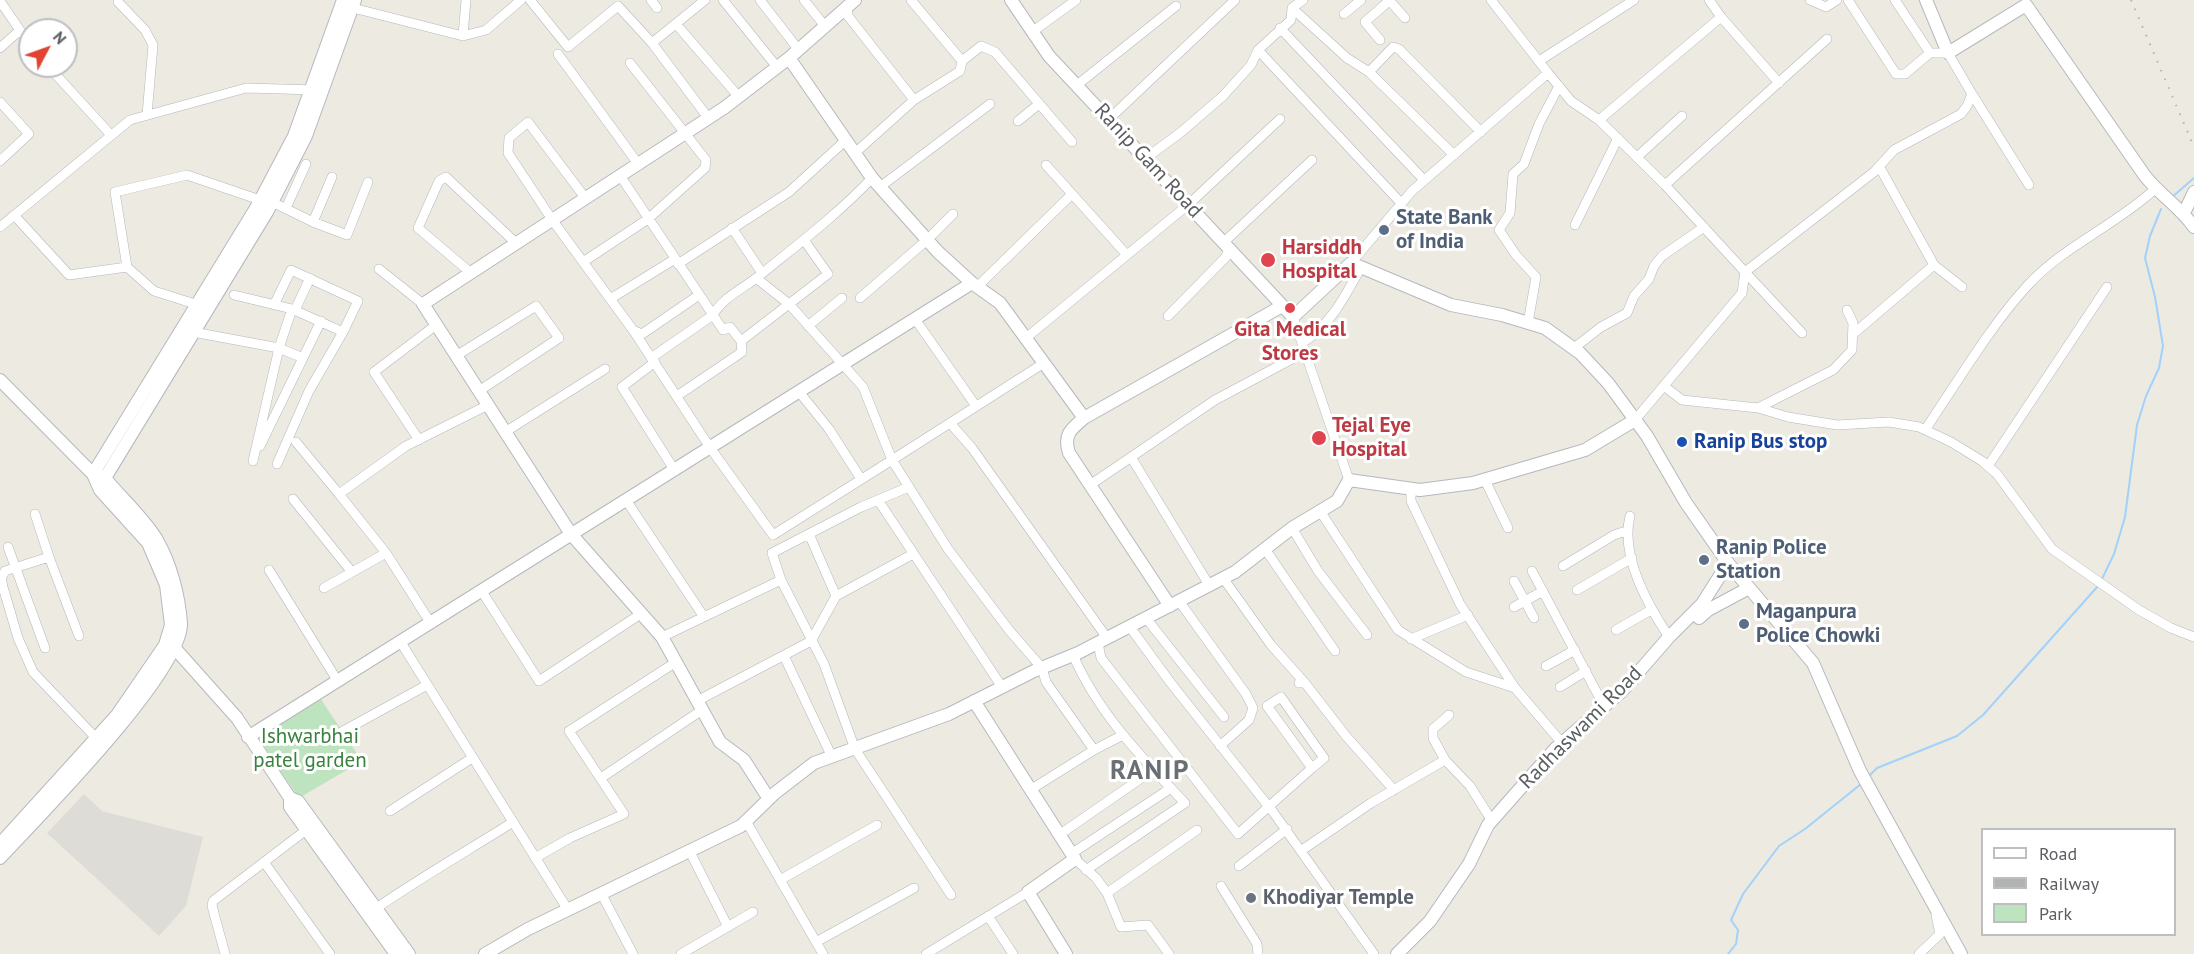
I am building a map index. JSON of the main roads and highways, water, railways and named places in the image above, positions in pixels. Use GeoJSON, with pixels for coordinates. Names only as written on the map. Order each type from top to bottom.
{"type":"FeatureCollection","features":[{"type":"Feature","properties":{"kind":"waterway"},"geometry":{"type":"LineString","coordinates":[[2171,198],[2194,178]]}},
{"type":"Feature","properties":{"kind":"waterway"},"geometry":{"type":"LineString","coordinates":[[2101,581],[2114,554],[2125,517],[2137,425],[2146,396],[2159,368],[2163,346],[2155,297],[2145,258],[2150,236],[2161,209]]}},
{"type":"Feature","properties":{"kind":"waterway"},"geometry":{"type":"LineString","coordinates":[[1869,776],[1877,768],[1957,736],[1983,715],[2098,586]]}},
{"type":"Feature","properties":{"kind":"waterway"},"geometry":{"type":"LineString","coordinates":[[1728,954],[1736,944],[1738,930],[1731,920],[1743,894],[1779,846],[1805,829],[1861,784]]}},
{"type":"Feature","properties":{"kind":"railway"},"geometry":{"type":"LineString","coordinates":[[2131,0],[2194,147]]}},
{"type":"Feature","properties":{"kind":"place","name":"State Bank of India"},"geometry":{"type":"Point","coordinates":[1384,230]}},
{"type":"Feature","properties":{"kind":"place","name":"Harsiddh Hospital"},"geometry":{"type":"Point","coordinates":[1268,260]}},
{"type":"Feature","properties":{"kind":"place","name":"Gita Medical Stores"},"geometry":{"type":"Point","coordinates":[1290,308]}},
{"type":"Feature","properties":{"kind":"place","name":"Tejal Eye Hospital"},"geometry":{"type":"Point","coordinates":[1319,438]}},
{"type":"Feature","properties":{"kind":"place","name":"Ranip Bus stop"},"geometry":{"type":"Point","coordinates":[1682,442]}},
{"type":"Feature","properties":{"kind":"place","name":"Ranip Police Station"},"geometry":{"type":"Point","coordinates":[1704,560]}},
{"type":"Feature","properties":{"kind":"place","name":"Maganpura Police Chowki"},"geometry":{"type":"Point","coordinates":[1744,624]}},
{"type":"Feature","properties":{"kind":"place","name":"Khodiyar Temple"},"geometry":{"type":"Point","coordinates":[1251,898]}},
{"type":"Feature","properties":{"kind":"district","name":"RANIP"},"geometry":{"type":"Point","coordinates":[1150,771]}},
{"type":"Feature","properties":{"kind":"park label","name":"Ishwarbhai patel garden"},"geometry":{"type":"Point","coordinates":[310,749]}}]}
